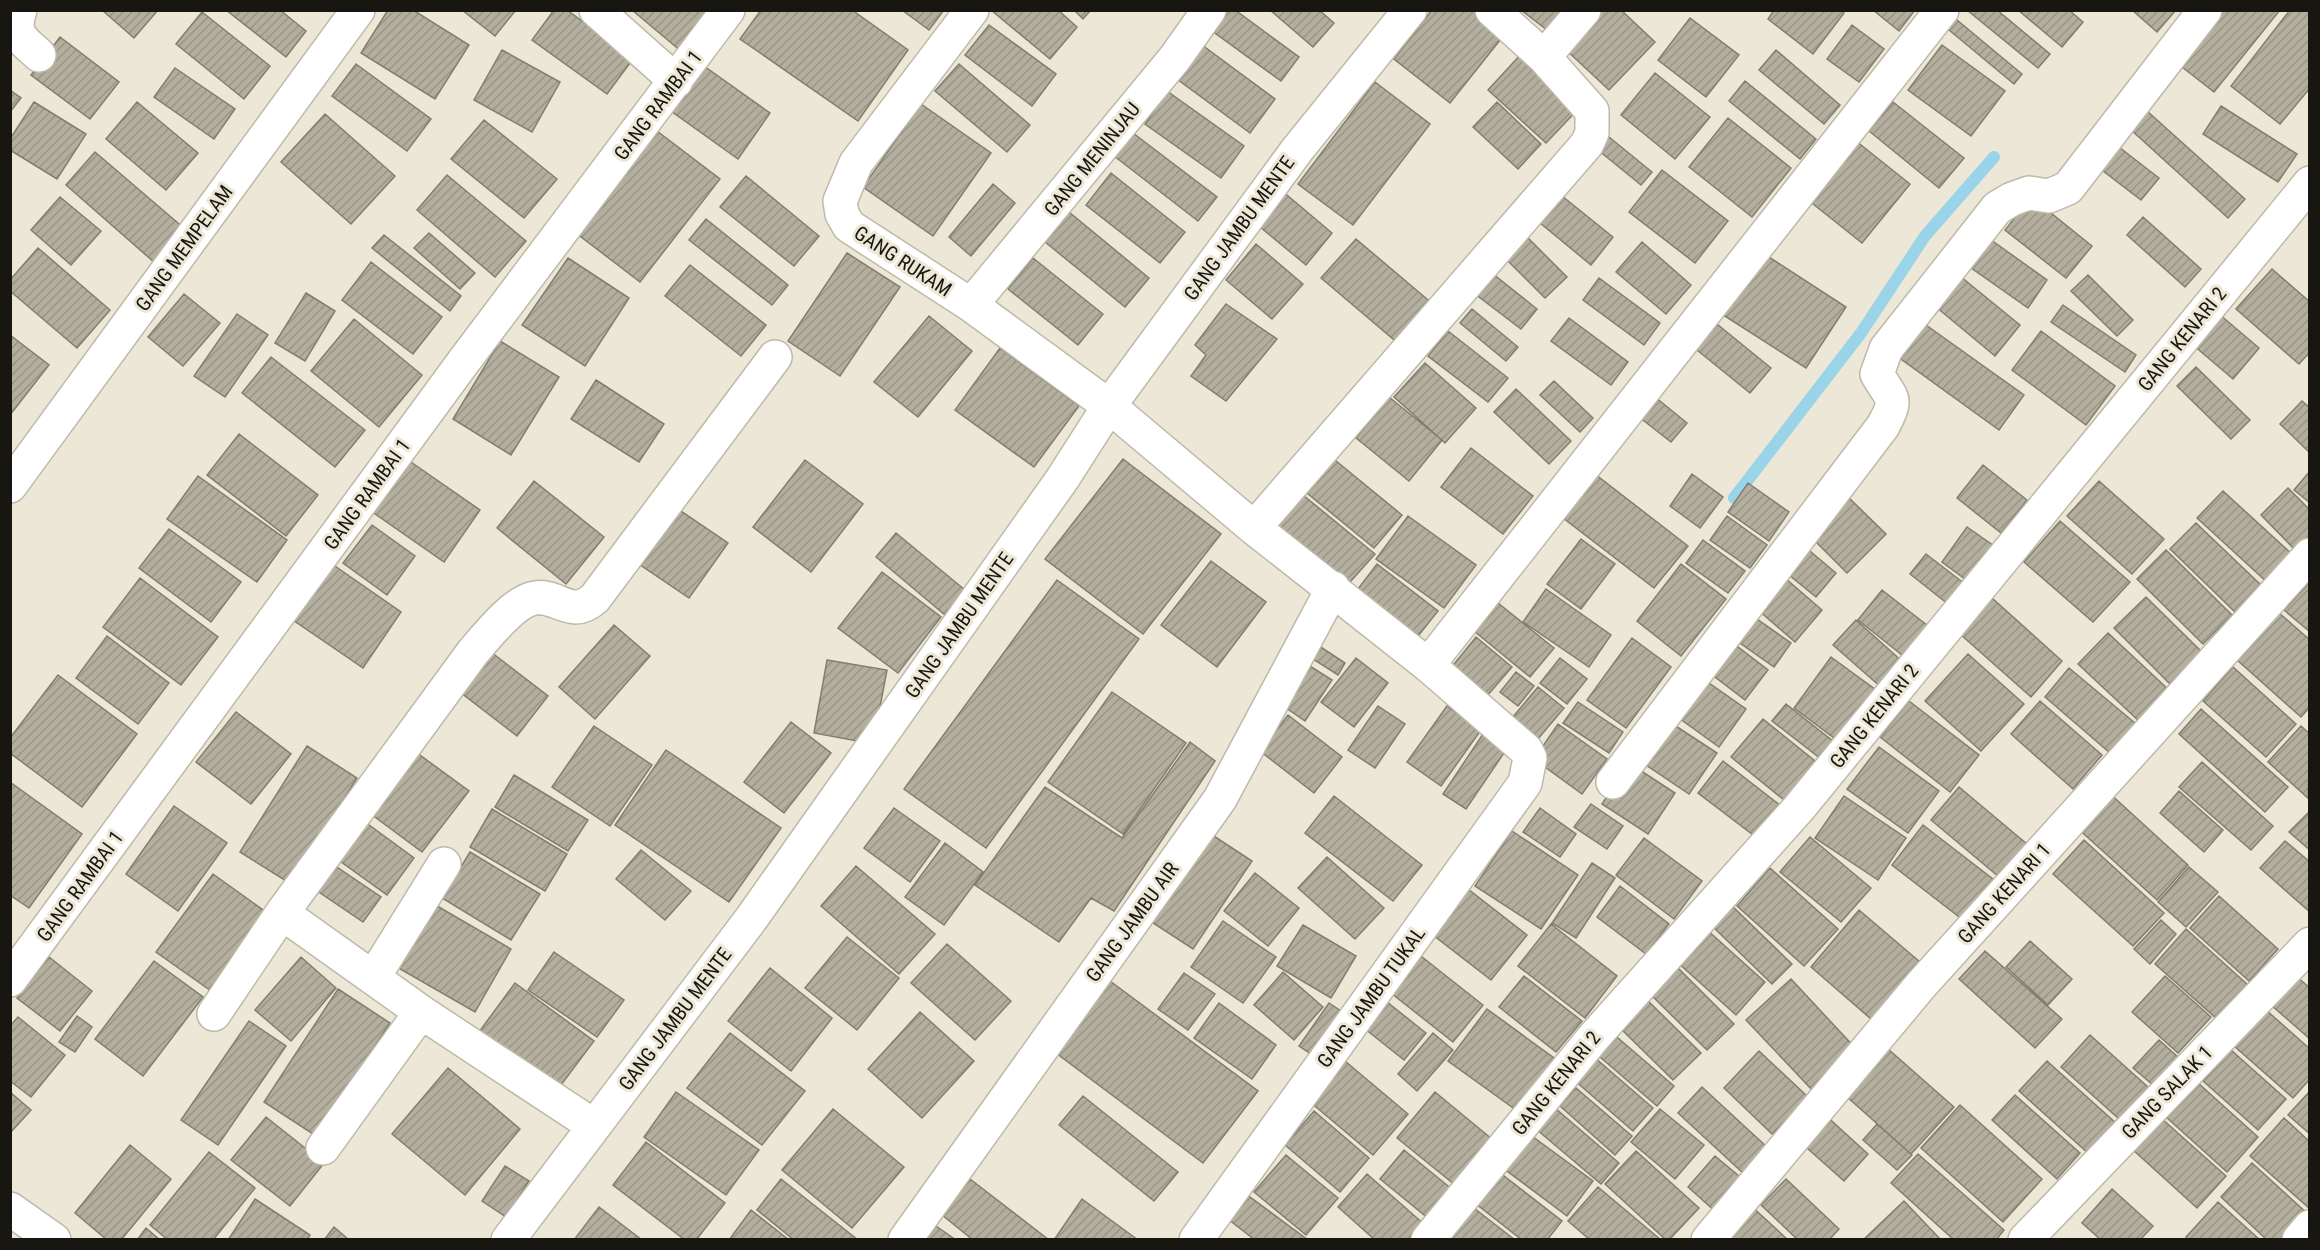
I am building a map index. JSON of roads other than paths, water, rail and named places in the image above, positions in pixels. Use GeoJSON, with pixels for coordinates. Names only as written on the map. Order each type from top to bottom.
{"type":"FeatureCollection","features":[{"type":"Feature","properties":{"kind":"street"},"geometry":{"type":"LineString","coordinates":[[20,10],[16,24],[18,35],[39,55]]}},
{"type":"Feature","properties":{"kind":"street","name":"GANG MEMPELAM"},"geometry":{"type":"LineString","coordinates":[[10,486],[358,10]]}},
{"type":"Feature","properties":{"kind":"street"},"geometry":{"type":"LineString","coordinates":[[596,10],[676,81]]}},
{"type":"Feature","properties":{"kind":"street","name":"GANG RAMBAI 1"},"geometry":{"type":"LineString","coordinates":[[10,980],[464,361],[728,10]]}},
{"type":"Feature","properties":{"kind":"street","name":"GANG RUKAM"},"geometry":{"type":"LineString","coordinates":[[972,10],[856,163],[840,201],[842,214],[849,226],[971,305],[1109,406],[1254,528],[1428,665],[1526,750]]}},
{"type":"Feature","properties":{"kind":"street","name":"GANG MENINJAU"},"geometry":{"type":"LineString","coordinates":[[971,305],[1175,58],[1209,10]]}},
{"type":"Feature","properties":{"kind":"street","name":"GANG JAMBU MENTE"},"geometry":{"type":"LineString","coordinates":[[508,1239],[758,910],[1063,478],[1109,406],[1297,150],[1410,10]]}},
{"type":"Feature","properties":{"kind":"street"},"geometry":{"type":"LineString","coordinates":[[1254,528],[1587,144],[1592,133],[1592,111],[1544,57],[1492,10]]}},
{"type":"Feature","properties":{"kind":"street"},"geometry":{"type":"LineString","coordinates":[[1544,57],[1584,10]]}},
{"type":"Feature","properties":{"kind":"street"},"geometry":{"type":"LineString","coordinates":[[1428,665],[1942,10]]}},
{"type":"Feature","properties":{"kind":"street"},"geometry":{"type":"LineString","coordinates":[[1613,782],[1883,426],[1893,408],[1893,399],[1877,374],[1886,349],[1997,208],[2029,193],[2049,196],[2068,188],[2205,10]]}},
{"type":"Feature","properties":{"kind":"street","name":"GANG KENARI 2"},"geometry":{"type":"LineString","coordinates":[[1428,1239],[1593,1038],[1799,808],[2310,183]]}},
{"type":"Feature","properties":{"kind":"street"},"geometry":{"type":"LineString","coordinates":[[214,1014],[282,913],[489,633],[517,606],[533,598],[548,598],[564,607],[574,608],[588,605],[775,357]]}},
{"type":"Feature","properties":{"kind":"street","name":"GANG KENARI 1"},"geometry":{"type":"LineString","coordinates":[[1708,1239],[1921,985],[2310,555]]}},
{"type":"Feature","properties":{"kind":"street","name":"GANG JAMBU AIR"},"geometry":{"type":"LineString","coordinates":[[905,1239],[1220,799],[1333,588]]}},
{"type":"Feature","properties":{"kind":"street","name":"GANG JAMBU TUKAL"},"geometry":{"type":"LineString","coordinates":[[1196,1239],[1525,783],[1530,758],[1526,750]]}},
{"type":"Feature","properties":{"kind":"street"},"geometry":{"type":"LineString","coordinates":[[373,978],[444,864]]}},
{"type":"Feature","properties":{"kind":"street"},"geometry":{"type":"LineString","coordinates":[[282,913],[421,1012],[594,1126]]}},
{"type":"Feature","properties":{"kind":"street","name":"GANG SALAK 1"},"geometry":{"type":"LineString","coordinates":[[2025,1239],[2310,944]]}},
{"type":"Feature","properties":{"kind":"street"},"geometry":{"type":"LineString","coordinates":[[322,1148],[421,1012]]}},
{"type":"Feature","properties":{"kind":"street"},"geometry":{"type":"LineString","coordinates":[[10,1209],[54,1239]]}},
{"type":"Feature","properties":{"kind":"street"},"geometry":{"type":"LineString","coordinates":[[2299,1239],[2310,1227]]}},
{"type":"Feature","properties":{"kind":"waterway"},"geometry":{"type":"LineString","coordinates":[[1734,498],[1861,333],[1925,236],[1994,157]]}}]}
